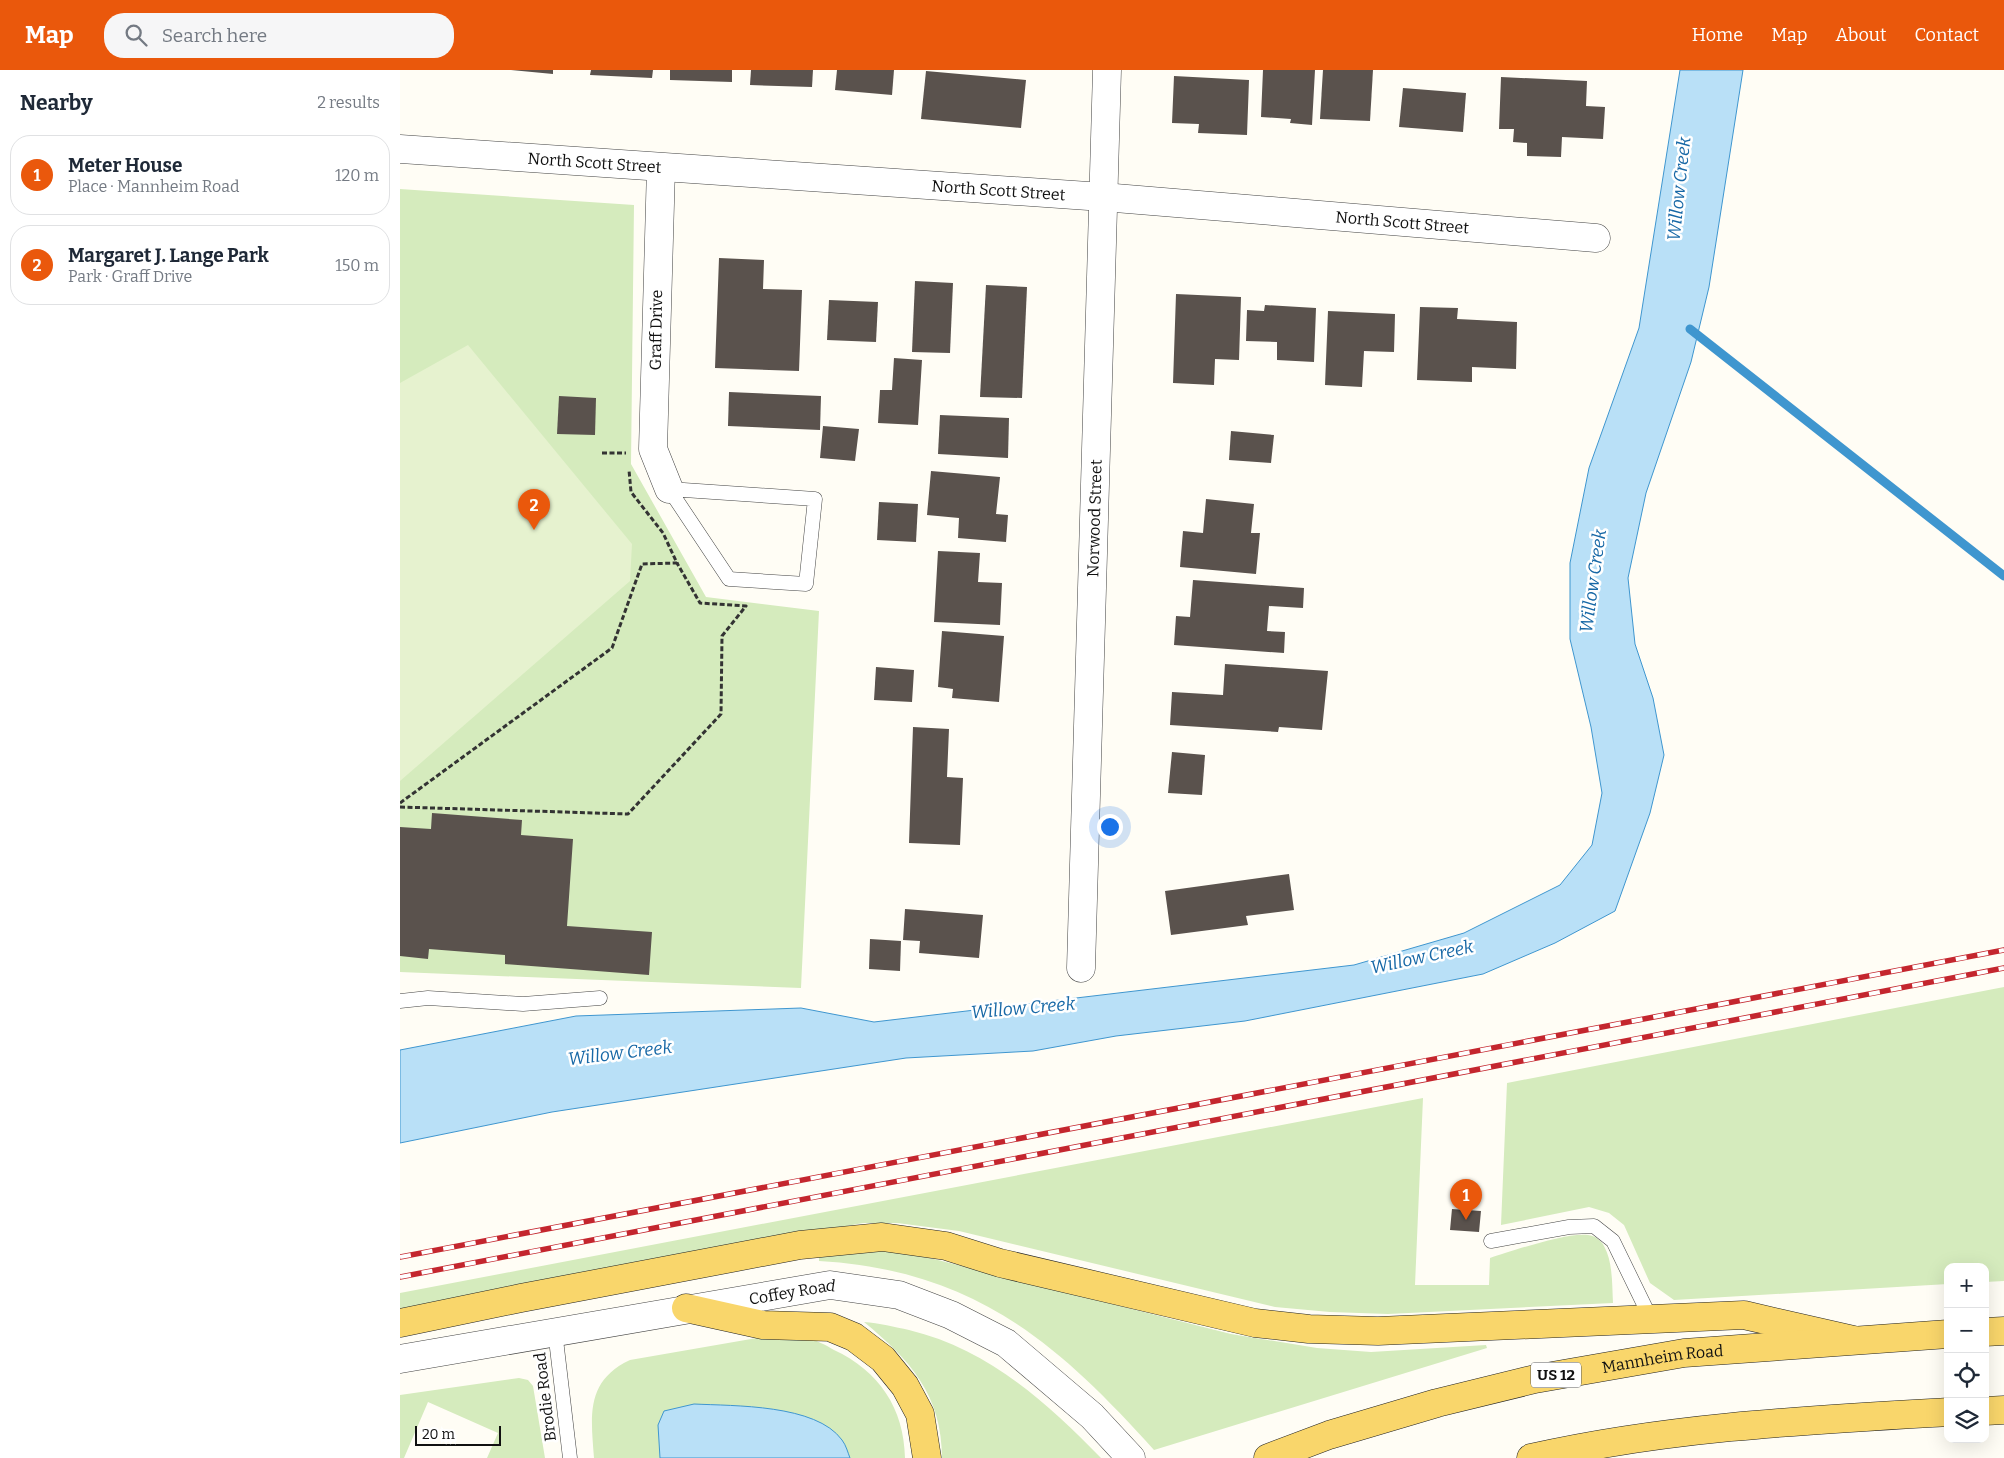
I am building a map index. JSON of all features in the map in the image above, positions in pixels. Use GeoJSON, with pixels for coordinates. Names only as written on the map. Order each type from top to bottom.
{"type":"FeatureCollection","features":[{"type":"Feature","properties":{"kind":"main road"},"geometry":{"type":"LineString","coordinates":[[400,1323],[800,1245],[882,1237],[946,1246],[1000,1263],[1255,1324],[1308,1329],[1378,1331],[1744,1315],[1853,1340]]}},
{"type":"Feature","properties":{"kind":"main road"},"geometry":{"type":"LineString","coordinates":[[686,1308],[763,1325],[830,1327],[854,1338],[883,1359],[904,1386],[920,1414],[927,1458]]}},
{"type":"Feature","properties":{"kind":"main road"},"geometry":{"type":"LineString","coordinates":[[1989,1332],[2004,1331]]}},
{"type":"Feature","properties":{"kind":"main road","name":"Mannheim Road"},"geometry":{"type":"LineString","coordinates":[[1268,1458],[1329,1435],[1437,1403],[1534,1379],[1684,1353],[1944,1334]]}},
{"type":"Feature","properties":{"kind":"main road"},"geometry":{"type":"LineString","coordinates":[[1989,1410],[2004,1410]]}},
{"type":"Feature","properties":{"kind":"main road"},"geometry":{"type":"LineString","coordinates":[[1531,1458],[1580,1447],[1703,1428],[1944,1412]]}},
{"type":"Feature","properties":{"kind":"street","name":"Norwood Street"},"geometry":{"type":"LineString","coordinates":[[1081,968],[1107,70]]}},
{"type":"Feature","properties":{"kind":"street","name":"North Scott Street"},"geometry":{"type":"LineString","coordinates":[[400,150],[1103,197],[1596,238]]}},
{"type":"Feature","properties":{"kind":"street","name":"Graff Drive"},"geometry":{"type":"LineString","coordinates":[[660,168],[653,449],[669,489]]}},
{"type":"Feature","properties":{"kind":"street","name":"Coffey Road"},"geometry":{"type":"LineString","coordinates":[[400,1359],[686,1308],[830,1285],[899,1295],[951,1315],[1006,1343],[1092,1416],[1131,1458]]}},
{"type":"Feature","properties":{"kind":"lane"},"geometry":{"type":"LineString","coordinates":[[669,489],[815,499],[806,584],[729,579],[669,489]]}},
{"type":"Feature","properties":{"kind":"lane"},"geometry":{"type":"LineString","coordinates":[[400,1001],[428,998],[523,1004],[600,998]]}},
{"type":"Feature","properties":{"kind":"lane"},"geometry":{"type":"LineString","coordinates":[[1491,1241],[1569,1228],[1594,1226],[1613,1241],[1650,1319]]}},
{"type":"Feature","properties":{"kind":"lane","name":"Brodie Road"},"geometry":{"type":"LineString","coordinates":[[555,1331],[570,1458]]}},
{"type":"Feature","properties":{"kind":"path"},"geometry":{"type":"LineString","coordinates":[[400,808],[628,814],[721,714],[722,636],[746,606],[700,603],[677,564],[663,533],[631,492],[628,452],[602,453]]}},
{"type":"Feature","properties":{"kind":"path"},"geometry":{"type":"LineString","coordinates":[[400,803],[612,648],[642,564],[677,564]]}},
{"type":"Feature","properties":{"kind":"green space"},"geometry":{"type":"Polygon","coordinates":[[[400,189],[634,205],[631,464],[706,597],[819,611],[801,988],[400,972],[400,189]]]}},
{"type":"Feature","properties":{"kind":"green space"},"geometry":{"type":"Polygon","coordinates":[[[468,345],[632,544],[630,581],[400,781],[400,383],[468,345]]]}},
{"type":"Feature","properties":{"kind":"green space"},"geometry":{"type":"Polygon","coordinates":[[[2004,987],[2004,1281],[1989,1282],[1989,1263],[1944,1263],[1944,1284],[1674,1300],[1650,1283],[1624,1225],[1609,1213],[1589,1207],[1501,1225],[1507,1083],[2004,987]]]}},
{"type":"Feature","properties":{"kind":"green space"},"geometry":{"type":"Polygon","coordinates":[[[1423,1098],[1415,1285],[1489,1285],[1490,1258],[1554,1239],[1588,1235],[1599,1240],[1607,1252],[1612,1274],[1613,1303],[1388,1314],[1330,1312],[1275,1307],[959,1231],[897,1223],[863,1223],[400,1309],[400,1293],[1423,1098]]]}},
{"type":"Feature","properties":{"kind":"green space"},"geometry":{"type":"Polygon","coordinates":[[[819,1250],[889,1250],[930,1258],[1231,1334],[1317,1348],[1371,1352],[1486,1345],[1487,1348],[1154,1450],[1081,1375],[1045,1344],[1007,1318],[966,1296],[922,1279],[873,1267],[819,1261],[819,1250]]]}},
{"type":"Feature","properties":{"kind":"green space"},"geometry":{"type":"Polygon","coordinates":[[[864,1322],[909,1330],[938,1339],[965,1350],[990,1364],[1037,1398],[1101,1458],[942,1458],[941,1436],[936,1416],[929,1397],[920,1381],[896,1350],[864,1322]]]}},
{"type":"Feature","properties":{"kind":"green space"},"geometry":{"type":"Polygon","coordinates":[[[768,1336],[801,1337],[813,1340],[850,1359],[864,1369],[876,1380],[894,1407],[904,1440],[905,1458],[594,1458],[592,1415],[594,1401],[598,1389],[605,1378],[615,1369],[630,1360],[768,1336]]]}},
{"type":"Feature","properties":{"kind":"green space"},"geometry":{"type":"Polygon","coordinates":[[[519,1378],[528,1380],[533,1386],[545,1458],[487,1458],[498,1433],[428,1402],[404,1458],[400,1458],[400,1395],[519,1378]]]}},
{"type":"Feature","properties":{"kind":"water","name":"Willow Creek"},"geometry":{"type":"Polygon","coordinates":[[[1680,70],[1743,70],[1709,287],[1691,362],[1646,493],[1628,578],[1635,644],[1653,698],[1664,755],[1650,813],[1615,911],[1555,943],[1483,974],[1245,1021],[1116,1036],[1033,1051],[906,1058],[552,1112],[400,1143],[400,1050],[576,1016],[801,1008],[874,1022],[1354,965],[1464,933],[1560,885],[1592,845],[1602,793],[1591,727],[1570,639],[1570,563],[1589,468],[1639,328],[1680,70]]]}},
{"type":"Feature","properties":{"kind":"water"},"geometry":{"type":"Polygon","coordinates":[[[694,1404],[773,1409],[814,1419],[830,1428],[842,1440],[850,1458],[660,1458],[658,1425],[664,1411],[694,1404]]]}},
{"type":"Feature","properties":{"kind":"building"},"geometry":{"type":"Polygon","coordinates":[[[511,70],[553,70],[553,74],[511,70]]]}},
{"type":"Feature","properties":{"kind":"building"},"geometry":{"type":"Polygon","coordinates":[[[591,70],[653,70],[652,78],[590,75],[591,70]]]}},
{"type":"Feature","properties":{"kind":"building"},"geometry":{"type":"Polygon","coordinates":[[[670,70],[732,70],[732,82],[670,80],[670,70]]]}},
{"type":"Feature","properties":{"kind":"building"},"geometry":{"type":"Polygon","coordinates":[[[751,70],[813,70],[812,87],[750,85],[751,70]]]}},
{"type":"Feature","properties":{"kind":"building"},"geometry":{"type":"Polygon","coordinates":[[[837,70],[894,70],[892,95],[835,90],[837,70]]]}},
{"type":"Feature","properties":{"kind":"building"},"geometry":{"type":"Polygon","coordinates":[[[1263,70],[1315,70],[1312,125],[1290,123],[1291,119],[1261,117],[1263,70]]]}},
{"type":"Feature","properties":{"kind":"building"},"geometry":{"type":"Polygon","coordinates":[[[1323,70],[1373,70],[1370,121],[1320,119],[1323,70]]]}},
{"type":"Feature","properties":{"kind":"building"},"geometry":{"type":"Polygon","coordinates":[[[926,71],[1026,80],[1021,128],[921,119],[926,71]]]}},
{"type":"Feature","properties":{"kind":"building"},"geometry":{"type":"Polygon","coordinates":[[[1174,76],[1249,80],[1247,135],[1198,133],[1199,124],[1172,123],[1174,76]]]}},
{"type":"Feature","properties":{"kind":"building"},"geometry":{"type":"Polygon","coordinates":[[[1501,77],[1587,81],[1586,106],[1605,107],[1603,139],[1562,137],[1561,157],[1527,156],[1527,143],[1513,142],[1514,129],[1499,129],[1501,77]]]}},
{"type":"Feature","properties":{"kind":"building"},"geometry":{"type":"Polygon","coordinates":[[[1403,88],[1466,93],[1463,132],[1399,127],[1403,88]]]}},
{"type":"Feature","properties":{"kind":"building"},"geometry":{"type":"Polygon","coordinates":[[[719,258],[764,260],[763,289],[802,290],[799,371],[715,368],[719,258]]]}},
{"type":"Feature","properties":{"kind":"building"},"geometry":{"type":"Polygon","coordinates":[[[915,281],[953,283],[950,353],[912,352],[915,281]]]}},
{"type":"Feature","properties":{"kind":"building"},"geometry":{"type":"Polygon","coordinates":[[[986,285],[1027,287],[1022,398],[980,397],[986,285]]]}},
{"type":"Feature","properties":{"kind":"building"},"geometry":{"type":"Polygon","coordinates":[[[1176,294],[1241,297],[1239,360],[1215,359],[1214,385],[1173,383],[1176,294]]]}},
{"type":"Feature","properties":{"kind":"building"},"geometry":{"type":"Polygon","coordinates":[[[829,300],[878,302],[876,342],[827,340],[829,300]]]}},
{"type":"Feature","properties":{"kind":"building"},"geometry":{"type":"Polygon","coordinates":[[[1265,305],[1316,308],[1314,362],[1277,360],[1277,342],[1246,341],[1247,310],[1264,311],[1265,305]]]}},
{"type":"Feature","properties":{"kind":"building"},"geometry":{"type":"Polygon","coordinates":[[[1420,307],[1458,308],[1457,319],[1517,322],[1516,369],[1472,367],[1472,382],[1417,380],[1420,307]]]}},
{"type":"Feature","properties":{"kind":"building"},"geometry":{"type":"Polygon","coordinates":[[[1328,311],[1395,314],[1394,352],[1364,351],[1362,387],[1325,385],[1328,311]]]}},
{"type":"Feature","properties":{"kind":"building"},"geometry":{"type":"Polygon","coordinates":[[[894,358],[922,360],[918,425],[878,423],[880,390],[892,390],[894,358]]]}},
{"type":"Feature","properties":{"kind":"building"},"geometry":{"type":"Polygon","coordinates":[[[729,392],[821,396],[820,430],[728,426],[729,392]]]}},
{"type":"Feature","properties":{"kind":"building"},"geometry":{"type":"Polygon","coordinates":[[[559,396],[596,398],[595,435],[557,434],[559,396]]]}},
{"type":"Feature","properties":{"kind":"building"},"geometry":{"type":"Polygon","coordinates":[[[940,415],[1009,418],[1008,458],[938,454],[940,415]]]}},
{"type":"Feature","properties":{"kind":"building"},"geometry":{"type":"Polygon","coordinates":[[[823,426],[859,429],[855,461],[820,458],[823,426]]]}},
{"type":"Feature","properties":{"kind":"building"},"geometry":{"type":"Polygon","coordinates":[[[1231,431],[1274,435],[1271,463],[1229,460],[1231,431]]]}},
{"type":"Feature","properties":{"kind":"building"},"geometry":{"type":"Polygon","coordinates":[[[931,471],[1000,477],[996,514],[1008,515],[1006,542],[958,538],[959,518],[927,515],[931,471]]]}},
{"type":"Feature","properties":{"kind":"building"},"geometry":{"type":"Polygon","coordinates":[[[1206,499],[1254,504],[1251,533],[1260,533],[1256,574],[1180,567],[1183,531],[1203,533],[1206,499]]]}},
{"type":"Feature","properties":{"kind":"building"},"geometry":{"type":"Polygon","coordinates":[[[879,502],[918,504],[916,542],[877,540],[879,502]]]}},
{"type":"Feature","properties":{"kind":"building"},"geometry":{"type":"Polygon","coordinates":[[[938,551],[980,553],[978,582],[1002,583],[1000,625],[934,622],[938,551]]]}},
{"type":"Feature","properties":{"kind":"building"},"geometry":{"type":"Polygon","coordinates":[[[1193,580],[1304,588],[1303,608],[1269,606],[1267,631],[1285,632],[1284,653],[1174,645],[1176,616],[1190,617],[1193,580]]]}},
{"type":"Feature","properties":{"kind":"building"},"geometry":{"type":"Polygon","coordinates":[[[942,631],[1004,636],[999,702],[952,698],[953,689],[938,687],[942,631]]]}},
{"type":"Feature","properties":{"kind":"building"},"geometry":{"type":"Polygon","coordinates":[[[1225,664],[1328,671],[1322,730],[1279,727],[1278,732],[1170,725],[1172,692],[1223,695],[1225,664]]]}},
{"type":"Feature","properties":{"kind":"building"},"geometry":{"type":"Polygon","coordinates":[[[876,667],[914,670],[912,702],[874,700],[876,667]]]}},
{"type":"Feature","properties":{"kind":"building"},"geometry":{"type":"Polygon","coordinates":[[[913,727],[949,729],[947,777],[963,778],[960,845],[909,843],[913,727]]]}},
{"type":"Feature","properties":{"kind":"building"},"geometry":{"type":"Polygon","coordinates":[[[1172,752],[1205,755],[1202,795],[1168,793],[1172,752]]]}},
{"type":"Feature","properties":{"kind":"building"},"geometry":{"type":"Polygon","coordinates":[[[432,813],[522,820],[521,835],[573,839],[567,926],[652,932],[649,975],[505,964],[505,955],[429,949],[428,959],[400,956],[400,827],[431,829],[432,813]]]}},
{"type":"Feature","properties":{"kind":"building"},"geometry":{"type":"Polygon","coordinates":[[[1289,874],[1294,910],[1246,916],[1248,925],[1171,935],[1165,891],[1289,874]]]}},
{"type":"Feature","properties":{"kind":"building"},"geometry":{"type":"Polygon","coordinates":[[[905,909],[983,915],[979,958],[919,953],[920,941],[903,940],[905,909]]]}},
{"type":"Feature","properties":{"kind":"building"},"geometry":{"type":"Polygon","coordinates":[[[870,939],[901,941],[900,971],[869,969],[870,939]]]}},
{"type":"Feature","properties":{"kind":"building"},"geometry":{"type":"Polygon","coordinates":[[[1452,1209],[1481,1211],[1479,1232],[1450,1230],[1452,1209]]]}},
{"type":"Feature","properties":{"kind":"waterway"},"geometry":{"type":"LineString","coordinates":[[1690,329],[2004,576]]}},
{"type":"Feature","properties":{"kind":"railway"},"geometry":{"type":"LineString","coordinates":[[400,1257],[2004,950]]}},
{"type":"Feature","properties":{"kind":"railway"},"geometry":{"type":"LineString","coordinates":[[400,1277],[2004,968]]}},
{"type":"Feature","properties":{"kind":"place","name":"Margaret J. Lange Park"},"geometry":{"type":"Point","coordinates":[534,530]}},
{"type":"Feature","properties":{"kind":"place","name":"Meter House"},"geometry":{"type":"Point","coordinates":[1466,1220]}}]}
